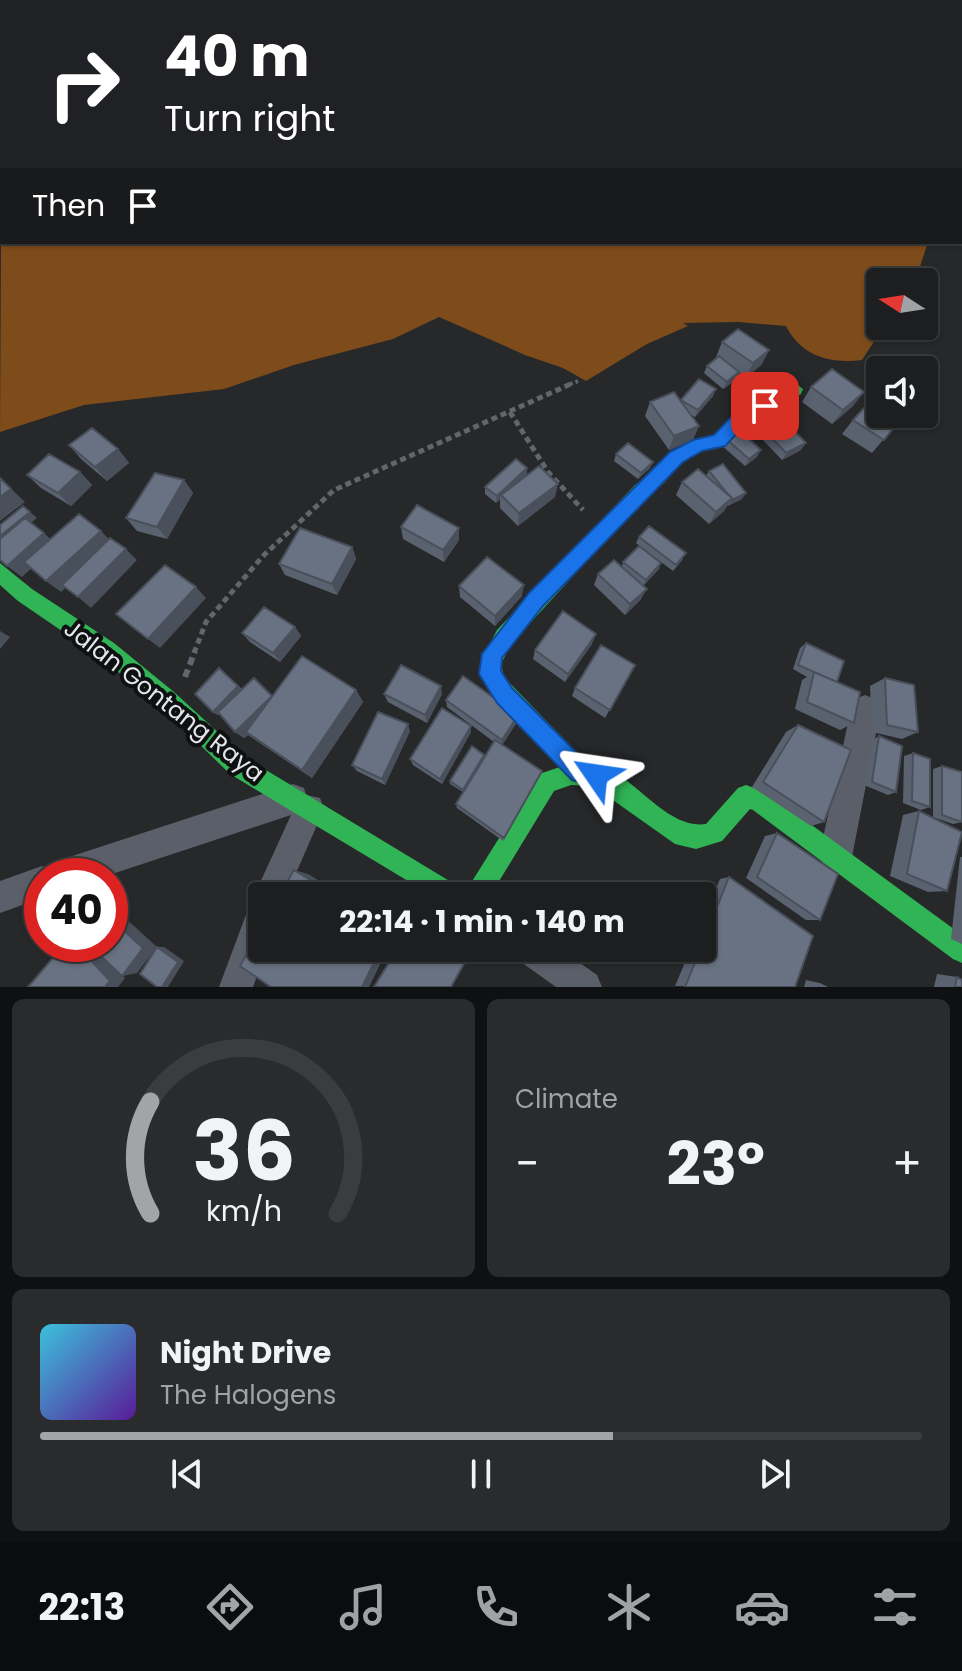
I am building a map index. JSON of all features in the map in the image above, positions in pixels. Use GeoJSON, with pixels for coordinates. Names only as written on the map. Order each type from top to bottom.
{"type":"FeatureCollection","features":[{"type":"Feature","properties":{"kind":"street"},"geometry":{"type":"LineString","coordinates":[[580,772],[495,683],[490,674],[492,654],[603,529],[676,457],[699,445],[719,441],[739,420],[795,389]]}},
{"type":"Feature","properties":{"kind":"street","name":"Jalan Gontang Raya"},"geometry":{"type":"LineString","coordinates":[[0,572],[25,595],[107,650],[167,699],[238,766],[432,882]]}},
{"type":"Feature","properties":{"kind":"street"},"geometry":{"type":"LineString","coordinates":[[836,857],[839,821],[861,739],[865,709]]}},
{"type":"Feature","properties":{"kind":"street"},"geometry":{"type":"LineString","coordinates":[[485,882],[547,782],[564,774],[580,772],[596,775],[683,836],[700,840],[713,836],[746,796],[760,801],[962,950]]}},
{"type":"Feature","properties":{"kind":"street"},"geometry":{"type":"LineString","coordinates":[[112,858],[226,819],[301,804],[275,882]]}},
{"type":"Feature","properties":{"kind":"street"},"geometry":{"type":"LineString","coordinates":[[0,897],[24,888]]}},
{"type":"Feature","properties":{"kind":"street"},"geometry":{"type":"LineString","coordinates":[[236,987],[248,954]]}},
{"type":"Feature","properties":{"kind":"street"},"geometry":{"type":"LineString","coordinates":[[550,962],[585,987]]}},
{"type":"Feature","properties":{"kind":"path"},"geometry":{"type":"LineString","coordinates":[[167,699],[189,670],[206,622],[264,555],[314,505],[334,490],[578,381]]}},
{"type":"Feature","properties":{"kind":"path"},"geometry":{"type":"LineString","coordinates":[[510,412],[548,472],[603,529]]}},
{"type":"Feature","properties":{"kind":"shaded area"},"geometry":{"type":"Polygon","coordinates":[[[1,244],[927,244],[920,268],[866,268],[866,340],[875,340],[862,360],[839,361],[818,356],[800,345],[786,326],[739,322],[683,323],[688,326],[647,344],[586,381],[563,368],[525,355],[439,317],[393,339],[294,365],[224,389],[84,405],[0,432],[1,244]]]}},
{"type":"Feature","properties":{"kind":"building"},"geometry":{"type":"Polygon","coordinates":[[[738,329],[769,350],[753,363],[722,342],[738,329]]]}},
{"type":"Feature","properties":{"kind":"building"},"geometry":{"type":"Polygon","coordinates":[[[719,356],[739,372],[727,382],[707,366],[719,356]]]}},
{"type":"Feature","properties":{"kind":"building"},"geometry":{"type":"Polygon","coordinates":[[[832,369],[864,392],[843,410],[811,387],[832,369]]]}},
{"type":"Feature","properties":{"kind":"building"},"geometry":{"type":"Polygon","coordinates":[[[699,379],[716,389],[698,410],[681,400],[699,379]]]}},
{"type":"Feature","properties":{"kind":"building"},"geometry":{"type":"Polygon","coordinates":[[[674,392],[699,426],[674,436],[650,402],[674,392]]]}},
{"type":"Feature","properties":{"kind":"building"},"geometry":{"type":"Polygon","coordinates":[[[866,406],[866,428],[894,428],[884,440],[853,420],[866,406]]]}},
{"type":"Feature","properties":{"kind":"building"},"geometry":{"type":"Polygon","coordinates":[[[786,422],[806,443],[786,453],[766,432],[786,422]]]}},
{"type":"Feature","properties":{"kind":"building"},"geometry":{"type":"Polygon","coordinates":[[[92,428],[118,449],[95,467],[69,445],[92,428]]]}},
{"type":"Feature","properties":{"kind":"building"},"geometry":{"type":"Polygon","coordinates":[[[737,428],[761,450],[749,459],[724,437],[737,428]]]}},
{"type":"Feature","properties":{"kind":"building"},"geometry":{"type":"Polygon","coordinates":[[[628,443],[653,462],[641,473],[616,454],[628,443]]]}},
{"type":"Feature","properties":{"kind":"building"},"geometry":{"type":"Polygon","coordinates":[[[49,454],[80,472],[58,493],[27,475],[49,454]]]}},
{"type":"Feature","properties":{"kind":"building"},"geometry":{"type":"Polygon","coordinates":[[[516,459],[527,468],[497,496],[485,487],[516,459]]]}},
{"type":"Feature","properties":{"kind":"building"},"geometry":{"type":"Polygon","coordinates":[[[723,464],[746,493],[732,500],[709,471],[723,464]]]}},
{"type":"Feature","properties":{"kind":"building"},"geometry":{"type":"Polygon","coordinates":[[[539,466],[558,484],[519,513],[501,495],[539,466]]]}},
{"type":"Feature","properties":{"kind":"building"},"geometry":{"type":"Polygon","coordinates":[[[698,469],[732,498],[716,512],[682,482],[698,469]]]}},
{"type":"Feature","properties":{"kind":"building"},"geometry":{"type":"Polygon","coordinates":[[[155,473],[184,480],[157,527],[126,518],[155,473]]]}},
{"type":"Feature","properties":{"kind":"building"},"geometry":{"type":"Polygon","coordinates":[[[0,478],[11,489],[0,497],[0,478]]]}},
{"type":"Feature","properties":{"kind":"building"},"geometry":{"type":"Polygon","coordinates":[[[417,505],[459,528],[443,550],[401,527],[417,505]]]}},
{"type":"Feature","properties":{"kind":"building"},"geometry":{"type":"Polygon","coordinates":[[[23,506],[30,512],[0,536],[0,525],[23,506]]]}},
{"type":"Feature","properties":{"kind":"building"},"geometry":{"type":"Polygon","coordinates":[[[79,514],[101,531],[46,581],[24,562],[79,514]]]}},
{"type":"Feature","properties":{"kind":"building"},"geometry":{"type":"Polygon","coordinates":[[[25,518],[44,533],[7,566],[0,560],[0,539],[25,518]]]}},
{"type":"Feature","properties":{"kind":"building"},"geometry":{"type":"Polygon","coordinates":[[[649,526],[686,553],[676,565],[639,537],[649,526]]]}},
{"type":"Feature","properties":{"kind":"building"},"geometry":{"type":"Polygon","coordinates":[[[300,528],[352,547],[332,584],[279,564],[300,528]]]}},
{"type":"Feature","properties":{"kind":"building"},"geometry":{"type":"Polygon","coordinates":[[[110,538],[126,549],[78,597],[62,585],[110,538]]]}},
{"type":"Feature","properties":{"kind":"building"},"geometry":{"type":"Polygon","coordinates":[[[639,546],[661,563],[646,580],[623,562],[639,546]]]}},
{"type":"Feature","properties":{"kind":"building"},"geometry":{"type":"Polygon","coordinates":[[[487,557],[524,585],[495,616],[459,586],[487,557]]]}},
{"type":"Feature","properties":{"kind":"building"},"geometry":{"type":"Polygon","coordinates":[[[614,560],[647,589],[630,604],[598,574],[614,560]]]}},
{"type":"Feature","properties":{"kind":"building"},"geometry":{"type":"Polygon","coordinates":[[[165,565],[196,587],[148,639],[116,614],[165,565]]]}},
{"type":"Feature","properties":{"kind":"building"},"geometry":{"type":"Polygon","coordinates":[[[264,607],[295,627],[273,653],[242,633],[264,607]]]}},
{"type":"Feature","properties":{"kind":"building"},"geometry":{"type":"Polygon","coordinates":[[[563,611],[596,634],[568,674],[535,650],[563,611]]]}},
{"type":"Feature","properties":{"kind":"building"},"geometry":{"type":"Polygon","coordinates":[[[806,643],[844,661],[837,682],[798,665],[806,643]]]}},
{"type":"Feature","properties":{"kind":"building"},"geometry":{"type":"Polygon","coordinates":[[[601,645],[635,665],[610,710],[575,688],[601,645]]]}},
{"type":"Feature","properties":{"kind":"building"},"geometry":{"type":"Polygon","coordinates":[[[302,656],[356,690],[302,770],[246,732],[302,656]]]}},
{"type":"Feature","properties":{"kind":"building"},"geometry":{"type":"Polygon","coordinates":[[[401,665],[441,686],[425,715],[384,694],[401,665]]]}},
{"type":"Feature","properties":{"kind":"building"},"geometry":{"type":"Polygon","coordinates":[[[219,668],[238,686],[213,712],[195,694],[219,668]]]}},
{"type":"Feature","properties":{"kind":"building"},"geometry":{"type":"Polygon","coordinates":[[[814,672],[860,692],[854,723],[807,702],[814,672]]]}},
{"type":"Feature","properties":{"kind":"building"},"geometry":{"type":"Polygon","coordinates":[[[463,676],[518,715],[502,740],[446,700],[463,676]]]}},
{"type":"Feature","properties":{"kind":"building"},"geometry":{"type":"Polygon","coordinates":[[[254,678],[272,696],[235,732],[218,712],[254,678]]]}},
{"type":"Feature","properties":{"kind":"building"},"geometry":{"type":"Polygon","coordinates":[[[885,678],[914,685],[918,732],[887,725],[885,678]]]}},
{"type":"Feature","properties":{"kind":"building"},"geometry":{"type":"Polygon","coordinates":[[[442,708],[471,726],[440,779],[410,759],[442,708]]]}},
{"type":"Feature","properties":{"kind":"building"},"geometry":{"type":"Polygon","coordinates":[[[378,712],[408,724],[382,779],[352,765],[378,712]]]}},
{"type":"Feature","properties":{"kind":"building"},"geometry":{"type":"Polygon","coordinates":[[[798,725],[851,750],[824,822],[763,782],[798,725]]]}},
{"type":"Feature","properties":{"kind":"building"},"geometry":{"type":"Polygon","coordinates":[[[879,736],[902,746],[896,792],[872,782],[879,736]]]}},
{"type":"Feature","properties":{"kind":"building"},"geometry":{"type":"Polygon","coordinates":[[[495,740],[542,771],[504,838],[456,804],[495,740]]]}},
{"type":"Feature","properties":{"kind":"building"},"geometry":{"type":"Polygon","coordinates":[[[472,746],[484,755],[463,790],[450,781],[472,746]]]}},
{"type":"Feature","properties":{"kind":"building"},"geometry":{"type":"Polygon","coordinates":[[[913,753],[930,759],[930,807],[912,801],[913,753]]]}},
{"type":"Feature","properties":{"kind":"building"},"geometry":{"type":"Polygon","coordinates":[[[942,766],[962,772],[962,822],[942,815],[942,766]]]}},
{"type":"Feature","properties":{"kind":"building"},"geometry":{"type":"Polygon","coordinates":[[[919,811],[962,832],[947,891],[907,874],[919,811]]]}},
{"type":"Feature","properties":{"kind":"building"},"geometry":{"type":"Polygon","coordinates":[[[777,833],[838,874],[820,920],[757,877],[777,833]]]}},
{"type":"Feature","properties":{"kind":"building"},"geometry":{"type":"Polygon","coordinates":[[[294,870],[313,882],[287,882],[294,870]]]}},
{"type":"Feature","properties":{"kind":"building"},"geometry":{"type":"Polygon","coordinates":[[[729,877],[813,936],[795,987],[685,987],[695,962],[716,962],[716,910],[729,877]]]}},
{"type":"Feature","properties":{"kind":"building"},"geometry":{"type":"Polygon","coordinates":[[[128,934],[143,948],[122,976],[107,962],[128,962],[128,934]]]}},
{"type":"Feature","properties":{"kind":"building"},"geometry":{"type":"Polygon","coordinates":[[[157,947],[178,962],[162,987],[157,987],[140,974],[157,947]]]}},
{"type":"Feature","properties":{"kind":"building"},"geometry":{"type":"Polygon","coordinates":[[[248,952],[248,962],[374,962],[362,987],[271,987],[240,966],[248,952]]]}},
{"type":"Feature","properties":{"kind":"building"},"geometry":{"type":"Polygon","coordinates":[[[50,962],[93,962],[110,981],[105,987],[28,987],[50,962]]]}},
{"type":"Feature","properties":{"kind":"building"},"geometry":{"type":"Polygon","coordinates":[[[389,962],[465,962],[451,987],[374,987],[389,962]]]}},
{"type":"Feature","properties":{"kind":"building"},"geometry":{"type":"Polygon","coordinates":[[[957,977],[962,980],[962,987],[955,987],[957,977]]]}},
{"type":"Feature","properties":{"kind":"traffic: fast"},"geometry":{"type":"LineString","coordinates":[[580,772],[495,683],[490,663],[504,637],[641,490],[658,478],[676,457],[699,445],[719,441],[739,420],[795,389]]}},
{"type":"Feature","properties":{"kind":"traffic: fast"},"geometry":{"type":"LineString","coordinates":[[0,572],[25,595],[107,650],[167,699],[238,766],[433,882]]}},
{"type":"Feature","properties":{"kind":"traffic: fast"},"geometry":{"type":"LineString","coordinates":[[485,882],[547,782],[571,774],[596,775],[683,836],[714,833],[746,796],[760,801],[962,950]]}},
{"type":"Feature","properties":{"kind":"route"},"geometry":{"type":"LineString","coordinates":[[596,775],[580,772],[505,695],[490,674],[492,654],[536,600],[676,457],[699,445],[719,441],[739,420],[765,406]]}}]}
